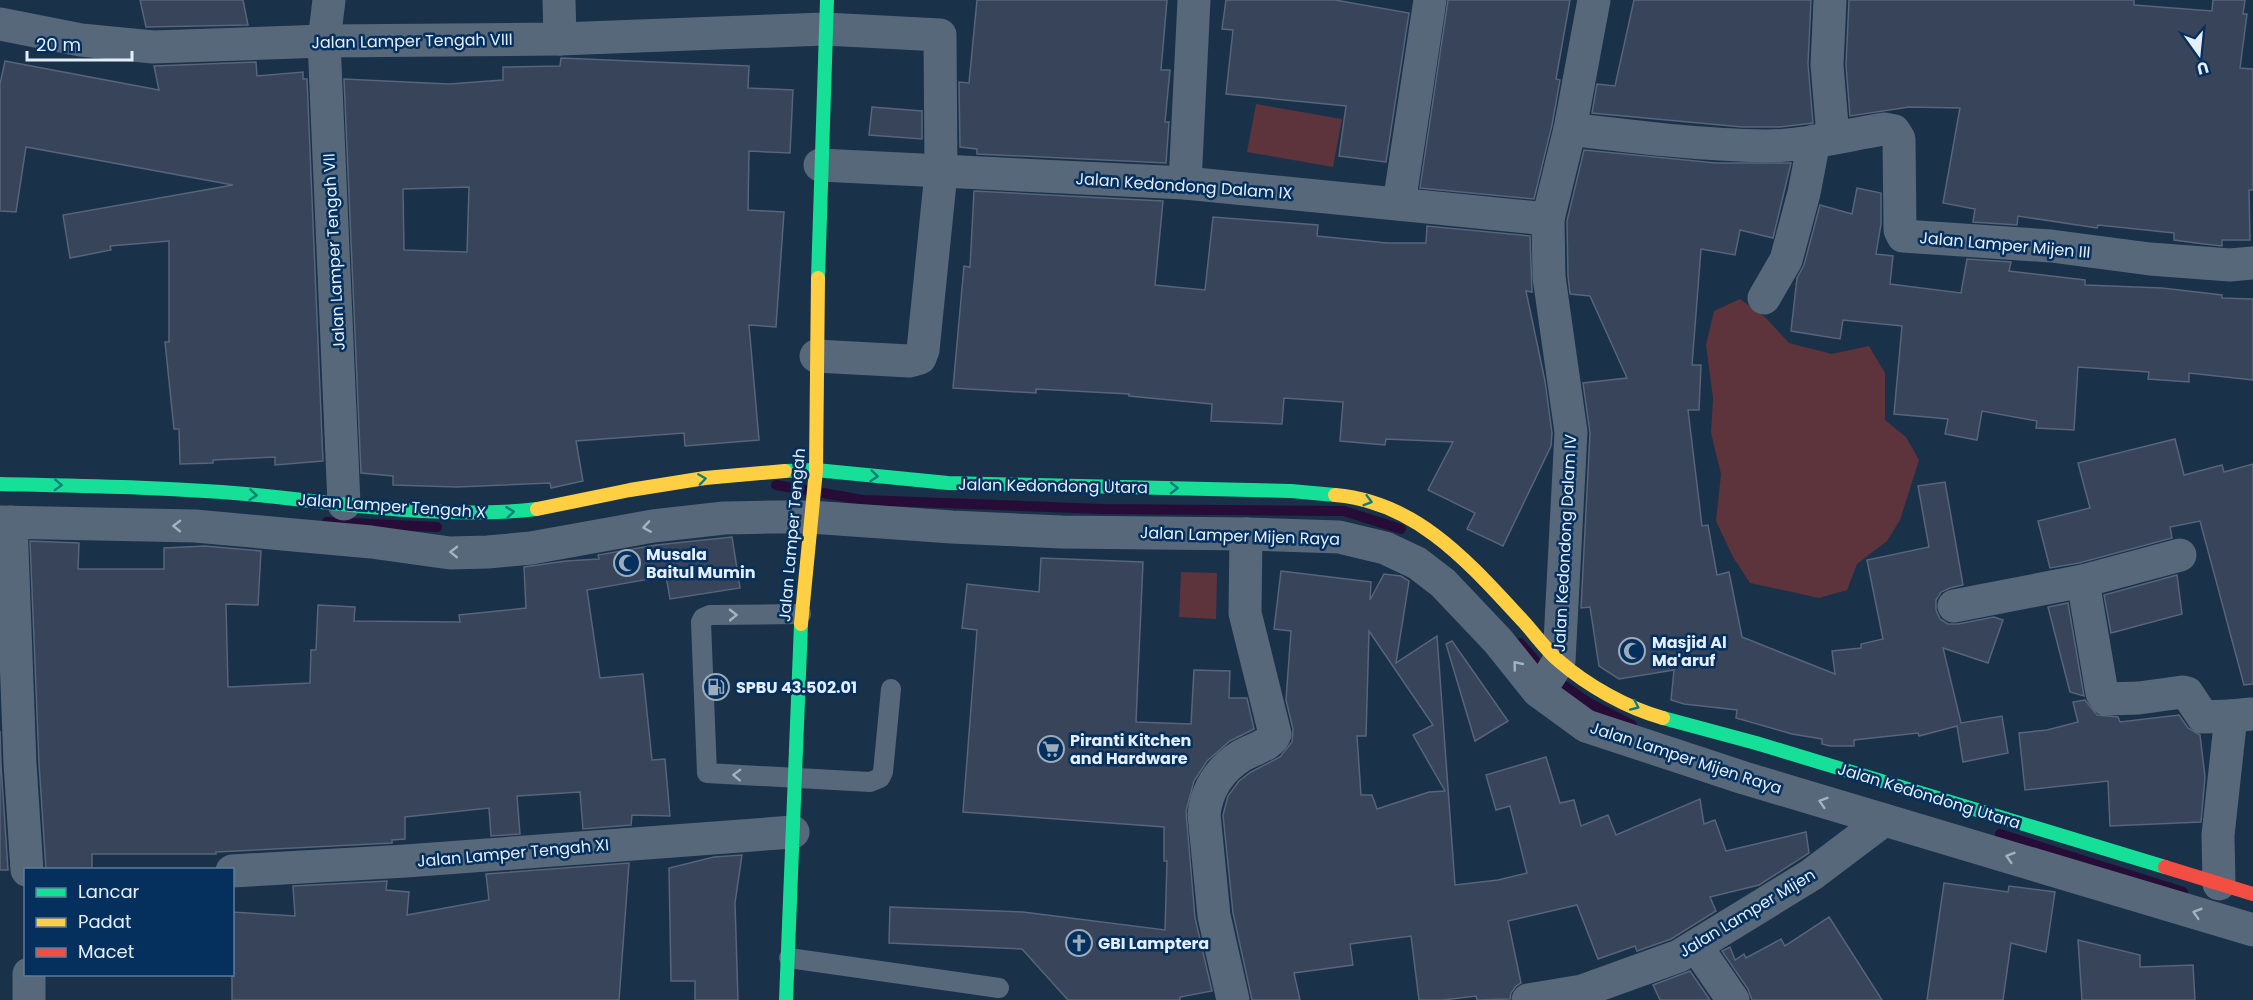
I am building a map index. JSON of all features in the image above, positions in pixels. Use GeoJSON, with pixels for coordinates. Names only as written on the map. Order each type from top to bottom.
{"type":"FeatureCollection","features":[{"type":"Feature","properties":{"kind":"street","name":"Jalan Lamper Tengah VII"},"geometry":{"type":"LineString","coordinates":[[329,0],[324,41],[344,504]]}},
{"type":"Feature","properties":{"kind":"street"},"geometry":{"type":"LineString","coordinates":[[559,0],[560,39]]}},
{"type":"Feature","properties":{"kind":"street"},"geometry":{"type":"LineString","coordinates":[[1185,183],[1194,0]]}},
{"type":"Feature","properties":{"kind":"street"},"geometry":{"type":"LineString","coordinates":[[1399,204],[1430,0]]}},
{"type":"Feature","properties":{"kind":"street","name":"Jalan Kedondong Dalam IV"},"geometry":{"type":"LineString","coordinates":[[1550,675],[1571,432],[1549,277],[1548,219],[1570,129],[1594,0]]}},
{"type":"Feature","properties":{"kind":"street"},"geometry":{"type":"LineString","coordinates":[[1764,298],[1786,260],[1804,193],[1824,139],[1830,0]]}},
{"type":"Feature","properties":{"kind":"street","name":"Jalan Lamper Tengah VIII"},"geometry":{"type":"LineString","coordinates":[[0,24],[81,40],[153,47],[324,41],[560,39],[826,15],[940,35],[941,173]]}},
{"type":"Feature","properties":{"kind":"street","name":"Jalan Lamper Tengah"},"geometry":{"type":"LineString","coordinates":[[786,1000],[801,614],[816,470],[820,165],[826,15]]}},
{"type":"Feature","properties":{"kind":"street","name":"Jalan Lamper Mijen III"},"geometry":{"type":"LineString","coordinates":[[1570,129],[1658,140],[1767,146],[1884,129],[1894,131],[1899,139],[1900,230],[1903,236],[2051,246],[2161,260],[2230,265],[2253,263]]}},
{"type":"Feature","properties":{"kind":"street","name":"Jalan Kedondong Dalam IX"},"geometry":{"type":"LineString","coordinates":[[820,165],[941,173],[1185,183],[1548,219]]}},
{"type":"Feature","properties":{"kind":"street"},"geometry":{"type":"LineString","coordinates":[[816,356],[909,361],[920,358],[923,350],[941,173]]}},
{"type":"Feature","properties":{"kind":"street","name":"Jalan Lamper Tengah X"},"geometry":{"type":"LineString","coordinates":[[0,484],[188,489],[447,512],[500,513],[552,507],[630,490],[705,478],[758,472],[816,470]]}},
{"type":"Feature","properties":{"kind":"street","name":"Jalan Kedondong Utara"},"geometry":{"type":"LineString","coordinates":[[816,470],[1291,512],[1351,496],[1393,508],[1436,535],[1476,570],[1550,675]]}},
{"type":"Feature","properties":{"kind":"street"},"geometry":{"type":"LineString","coordinates":[[27,868],[10,763],[6,522],[195,526],[371,542],[450,553],[531,548],[652,526],[724,519],[812,503]]}},
{"type":"Feature","properties":{"kind":"street","name":"Jalan Lamper Mijen Raya"},"geometry":{"type":"LineString","coordinates":[[812,503],[952,527],[1062,532],[1246,534],[1291,512],[1339,537],[1385,548],[1417,563],[1443,583],[1498,641],[1597,709],[1750,760],[1884,820],[2253,930]]}},
{"type":"Feature","properties":{"kind":"street"},"geometry":{"type":"LineString","coordinates":[[1233,1000],[1214,916],[1204,814],[1206,797],[1212,784],[1224,770],[1239,757],[1272,740],[1275,734],[1257,669],[1245,613],[1246,534]]}},
{"type":"Feature","properties":{"kind":"street"},"geometry":{"type":"LineString","coordinates":[[1954,606],[2083,581],[2180,555]]}},
{"type":"Feature","properties":{"kind":"street"},"geometry":{"type":"LineString","coordinates":[[2083,581],[2102,693],[2106,699],[2139,698],[2182,692],[2187,693],[2203,717],[2242,715],[2218,835],[2219,884]]}},
{"type":"Feature","properties":{"kind":"street","name":"Jalan Kedondong Utara"},"geometry":{"type":"LineString","coordinates":[[1750,760],[2253,894]]}},
{"type":"Feature","properties":{"kind":"street","name":"Jalan Lamper Mijen"},"geometry":{"type":"LineString","coordinates":[[1528,1000],[1583,995],[1679,956],[1811,875],[1884,820]]}},
{"type":"Feature","properties":{"kind":"street","name":"Jalan Lamper Tengah XI"},"geometry":{"type":"LineString","coordinates":[[234,871],[406,861],[793,832]]}},
{"type":"Feature","properties":{"kind":"street"},"geometry":{"type":"LineString","coordinates":[[1696,946],[1733,1000]]}},
{"type":"Feature","properties":{"kind":"street"},"geometry":{"type":"LineString","coordinates":[[29,976],[29,1000]]}},
{"type":"Feature","properties":{"kind":"lane"},"geometry":{"type":"LineString","coordinates":[[801,614],[710,615],[703,618],[701,622],[707,773],[870,782],[880,778],[883,772],[891,689]]}},
{"type":"Feature","properties":{"kind":"lane"},"geometry":{"type":"LineString","coordinates":[[789,958],[999,988]]}},
{"type":"Feature","properties":{"kind":"shaded area"},"geometry":{"type":"Polygon","coordinates":[[[1256,104],[1342,119],[1333,167],[1247,152],[1256,104]]]}},
{"type":"Feature","properties":{"kind":"shaded area"},"geometry":{"type":"Polygon","coordinates":[[[1740,299],[1766,318],[1789,343],[1832,354],[1869,346],[1885,373],[1885,420],[1906,437],[1919,460],[1900,520],[1887,541],[1857,564],[1847,590],[1819,598],[1750,583],[1733,557],[1716,521],[1721,474],[1711,433],[1713,398],[1706,345],[1714,311],[1740,299]]]}},
{"type":"Feature","properties":{"kind":"shaded area"},"geometry":{"type":"Polygon","coordinates":[[[1181,572],[1217,573],[1216,619],[1179,617],[1181,572]]]}},
{"type":"Feature","properties":{"kind":"building"},"geometry":{"type":"Polygon","coordinates":[[[140,0],[243,0],[248,25],[146,27],[140,0]]]}},
{"type":"Feature","properties":{"kind":"building"},"geometry":{"type":"Polygon","coordinates":[[[977,0],[1167,0],[1161,70],[1170,70],[1165,122],[1169,122],[1166,163],[977,154],[977,149],[960,147],[959,82],[969,83],[977,0]]]}},
{"type":"Feature","properties":{"kind":"building"},"geometry":{"type":"Polygon","coordinates":[[[1226,0],[1335,0],[1409,13],[1386,162],[1339,156],[1346,106],[1226,94],[1233,30],[1222,29],[1226,0]]]}},
{"type":"Feature","properties":{"kind":"building"},"geometry":{"type":"Polygon","coordinates":[[[1448,0],[1570,0],[1556,79],[1560,80],[1552,125],[1534,199],[1420,188],[1448,0]]]}},
{"type":"Feature","properties":{"kind":"building"},"geometry":{"type":"Polygon","coordinates":[[[1634,0],[1811,0],[1808,64],[1813,123],[1780,127],[1742,127],[1592,113],[1597,84],[1615,86],[1634,0]]]}},
{"type":"Feature","properties":{"kind":"building"},"geometry":{"type":"Polygon","coordinates":[[[1849,0],[2134,0],[2134,5],[2212,11],[2213,0],[2245,0],[2243,14],[2247,14],[2240,68],[2253,69],[2253,190],[2249,190],[2250,240],[2222,240],[2222,246],[2174,240],[2174,233],[2098,225],[2097,228],[2018,216],[2017,225],[1973,222],[1975,209],[1943,203],[1960,108],[1909,107],[1850,116],[1846,65],[1849,0]]]}},
{"type":"Feature","properties":{"kind":"building"},"geometry":{"type":"Polygon","coordinates":[[[561,58],[749,66],[748,88],[793,90],[790,153],[749,151],[748,210],[784,212],[776,327],[749,325],[759,440],[685,446],[684,433],[576,441],[583,481],[551,488],[550,483],[457,487],[393,485],[393,476],[361,473],[344,79],[449,84],[503,80],[503,67],[560,66],[561,58]],[[469,187],[403,189],[404,250],[467,252],[469,187]]]}},
{"type":"Feature","properties":{"kind":"building"},"geometry":{"type":"Polygon","coordinates":[[[5,61],[159,90],[154,66],[256,62],[257,76],[303,72],[303,79],[307,79],[323,461],[275,465],[275,457],[180,464],[179,429],[174,429],[165,342],[169,342],[169,241],[110,246],[111,250],[70,258],[63,215],[233,185],[26,147],[16,212],[0,211],[0,84],[5,61]]]}},
{"type":"Feature","properties":{"kind":"building"},"geometry":{"type":"Polygon","coordinates":[[[872,107],[922,111],[922,139],[869,135],[872,107]]]}},
{"type":"Feature","properties":{"kind":"building"},"geometry":{"type":"Polygon","coordinates":[[[1584,150],[1716,163],[1791,163],[1773,238],[1740,230],[1735,255],[1701,249],[1692,365],[1701,365],[1699,410],[1688,410],[1702,526],[1708,525],[1717,575],[1729,572],[1742,637],[1835,674],[1832,651],[1861,648],[1861,644],[1883,639],[1867,560],[1929,547],[1918,486],[1945,482],[1963,585],[1941,592],[1936,600],[1936,610],[1940,619],[1948,624],[1994,617],[2003,620],[1988,663],[1943,648],[1961,723],[2002,716],[2008,753],[1963,762],[1957,726],[1919,736],[1918,733],[1854,740],[1854,746],[1830,746],[1822,744],[1822,739],[1792,734],[1736,718],[1737,710],[1684,704],[1671,700],[1674,670],[1619,679],[1599,666],[1590,607],[1581,608],[1590,433],[1583,383],[1627,378],[1590,296],[1570,294],[1567,221],[1584,150]]]}},
{"type":"Feature","properties":{"kind":"building"},"geometry":{"type":"Polygon","coordinates":[[[1857,188],[1881,193],[1881,224],[1876,254],[1893,256],[1890,284],[1961,293],[1967,259],[2011,262],[2009,271],[2085,280],[2085,285],[2162,288],[2222,295],[2222,298],[2253,299],[2253,380],[2189,373],[2189,382],[2148,379],[2149,372],[2078,367],[2074,430],[2036,428],[2037,421],[1982,411],[1977,440],[1945,434],[1948,419],[1894,414],[1902,326],[1843,320],[1840,339],[1791,331],[1797,278],[1804,265],[1820,205],[1852,214],[1857,188]]]}},
{"type":"Feature","properties":{"kind":"building"},"geometry":{"type":"Polygon","coordinates":[[[974,191],[1163,201],[1155,285],[1205,290],[1213,217],[1318,225],[1317,236],[1387,243],[1426,243],[1427,226],[1530,236],[1532,292],[1526,291],[1545,381],[1552,433],[1551,446],[1503,546],[1467,529],[1475,513],[1428,490],[1453,442],[1386,439],[1385,445],[1340,441],[1343,402],[1284,398],[1282,424],[1211,421],[1212,404],[1129,396],[1129,394],[1036,389],[1036,393],[953,388],[964,266],[970,267],[974,191]]]}},
{"type":"Feature","properties":{"kind":"building"},"geometry":{"type":"Polygon","coordinates":[[[2175,439],[2184,475],[2222,465],[2224,472],[2253,464],[2253,684],[2244,685],[2200,521],[2170,527],[2172,538],[2079,563],[2050,568],[2038,521],[2090,508],[2078,463],[2175,439]]]}},
{"type":"Feature","properties":{"kind":"building"},"geometry":{"type":"Polygon","coordinates":[[[732,537],[740,588],[670,599],[666,576],[587,590],[600,678],[643,674],[652,760],[665,759],[670,816],[632,815],[631,825],[583,829],[580,792],[517,796],[520,834],[491,836],[489,808],[405,817],[405,839],[392,840],[392,843],[216,852],[216,854],[92,854],[92,868],[46,868],[30,541],[79,543],[78,569],[164,569],[164,548],[205,546],[261,551],[258,605],[226,604],[228,687],[310,683],[311,650],[316,650],[318,605],[355,607],[354,621],[460,622],[459,615],[526,608],[524,567],[599,559],[598,555],[656,545],[732,537]]]}},
{"type":"Feature","properties":{"kind":"building"},"geometry":{"type":"Polygon","coordinates":[[[1041,558],[1143,562],[1136,722],[1191,724],[1194,670],[1230,671],[1229,698],[1247,698],[1254,729],[1230,741],[1207,761],[1194,781],[1186,811],[1195,918],[1212,991],[1180,997],[1180,1000],[1068,1000],[1022,949],[889,943],[890,907],[1023,912],[1165,930],[1167,861],[1164,861],[1164,827],[963,812],[977,630],[962,628],[967,584],[1039,592],[1041,558]]]}},
{"type":"Feature","properties":{"kind":"building"},"geometry":{"type":"Polygon","coordinates":[[[1281,571],[1371,582],[1370,600],[1384,574],[1401,576],[1409,581],[1396,663],[1437,636],[1455,885],[1498,880],[1527,873],[1510,806],[1496,810],[1486,775],[1546,757],[1560,803],[1574,800],[1581,826],[1608,815],[1616,835],[1700,799],[1704,824],[1715,820],[1726,851],[1806,832],[1809,853],[1759,885],[1710,897],[1716,911],[1671,939],[1637,951],[1635,946],[1598,959],[1577,905],[1508,921],[1521,983],[1511,993],[1510,999],[1477,1000],[1476,996],[1419,1000],[1411,936],[1350,944],[1353,965],[1294,973],[1300,1000],[1252,1000],[1233,913],[1223,815],[1228,796],[1239,781],[1280,757],[1292,742],[1293,729],[1286,700],[1291,631],[1274,629],[1281,571]],[[1369,631],[1366,736],[1357,736],[1361,795],[1372,795],[1377,809],[1429,792],[1445,791],[1413,735],[1433,725],[1369,631]]]}},
{"type":"Feature","properties":{"kind":"building"},"geometry":{"type":"Polygon","coordinates":[[[2177,575],[2182,614],[2111,633],[2104,595],[2177,575]]]}},
{"type":"Feature","properties":{"kind":"building"},"geometry":{"type":"Polygon","coordinates":[[[2068,603],[2084,696],[2070,692],[2048,607],[2068,603]]]}},
{"type":"Feature","properties":{"kind":"building"},"geometry":{"type":"Polygon","coordinates":[[[1452,641],[1508,721],[1475,741],[1446,644],[1452,641]]]}},
{"type":"Feature","properties":{"kind":"building"},"geometry":{"type":"Polygon","coordinates":[[[2085,700],[2097,715],[2118,717],[2120,722],[2179,715],[2188,728],[2200,735],[2205,777],[2201,822],[2110,826],[2108,781],[2025,790],[2019,733],[2047,730],[2078,722],[2073,702],[2085,700]]]}},
{"type":"Feature","properties":{"kind":"building"},"geometry":{"type":"Polygon","coordinates":[[[0,731],[1,765],[8,870],[0,870],[0,731]]]}},
{"type":"Feature","properties":{"kind":"building"},"geometry":{"type":"Polygon","coordinates":[[[742,855],[735,903],[738,1000],[695,1000],[695,981],[671,981],[669,868],[714,857],[742,855]]]}},
{"type":"Feature","properties":{"kind":"building"},"geometry":{"type":"Polygon","coordinates":[[[629,863],[619,1000],[232,1000],[234,912],[295,916],[293,886],[387,881],[386,890],[409,892],[407,915],[489,900],[486,874],[629,863]]]}},
{"type":"Feature","properties":{"kind":"building"},"geometry":{"type":"Polygon","coordinates":[[[1944,883],[2008,892],[2009,886],[2055,892],[2046,952],[2011,943],[2003,1000],[1927,1000],[1944,883]]]}},
{"type":"Feature","properties":{"kind":"building"},"geometry":{"type":"Polygon","coordinates":[[[1829,917],[1882,1000],[1752,1000],[1748,989],[1722,951],[1730,947],[1735,960],[1744,954],[1746,958],[1781,939],[1785,946],[1829,917]]]}},
{"type":"Feature","properties":{"kind":"building"},"geometry":{"type":"Polygon","coordinates":[[[2078,940],[2140,955],[2140,967],[2193,965],[2195,1000],[2082,1000],[2078,940]]]}},
{"type":"Feature","properties":{"kind":"building"},"geometry":{"type":"Polygon","coordinates":[[[1690,971],[1710,1000],[1660,1000],[1653,985],[1690,971]]]}},
{"type":"Feature","properties":{"kind":"waterway"},"geometry":{"type":"LineString","coordinates":[[776,485],[863,500],[1103,509],[1344,511],[1401,529]]}},
{"type":"Feature","properties":{"kind":"waterway"},"geometry":{"type":"LineString","coordinates":[[327,522],[437,527]]}},
{"type":"Feature","properties":{"kind":"waterway"},"geometry":{"type":"LineString","coordinates":[[1520,643],[1546,673],[1589,703],[1632,725]]}},
{"type":"Feature","properties":{"kind":"waterway"},"geometry":{"type":"LineString","coordinates":[[2000,834],[2183,892]]}},
{"type":"Feature","properties":{"kind":"traffic: fast"},"geometry":{"type":"LineString","coordinates":[[818,278],[827,0]]}},
{"type":"Feature","properties":{"kind":"traffic: fast"},"geometry":{"type":"LineString","coordinates":[[785,471],[816,470],[948,483],[1291,491],[1335,495]]}},
{"type":"Feature","properties":{"kind":"traffic: fast"},"geometry":{"type":"LineString","coordinates":[[0,484],[215,492],[355,506],[466,513],[537,509]]}},
{"type":"Feature","properties":{"kind":"traffic: fast"},"geometry":{"type":"LineString","coordinates":[[786,1000],[801,624]]}},
{"type":"Feature","properties":{"kind":"traffic: fast"},"geometry":{"type":"LineString","coordinates":[[1663,718],[1756,743],[2165,867]]}},
{"type":"Feature","properties":{"kind":"traffic: slow"},"geometry":{"type":"LineString","coordinates":[[801,624],[816,470],[818,278]]}},
{"type":"Feature","properties":{"kind":"traffic: slow"},"geometry":{"type":"LineString","coordinates":[[537,509],[630,490],[705,478],[785,471]]}},
{"type":"Feature","properties":{"kind":"traffic: slow"},"geometry":{"type":"LineString","coordinates":[[1335,495],[1365,500],[1417,523],[1440,539],[1483,578],[1550,652],[1570,670],[1622,702],[1663,718]]}},
{"type":"Feature","properties":{"kind":"traffic: jam"},"geometry":{"type":"LineString","coordinates":[[2165,867],[2253,894]]}},
{"type":"Feature","properties":{"kind":"place","name":"Musala Baitul Mumin"},"geometry":{"type":"Point","coordinates":[627,563]}},
{"type":"Feature","properties":{"kind":"place","name":"Masjid Al Ma'aruf"},"geometry":{"type":"Point","coordinates":[1632,651]}},
{"type":"Feature","properties":{"kind":"place","name":"SPBU 43.502.01"},"geometry":{"type":"Point","coordinates":[716,687]}},
{"type":"Feature","properties":{"kind":"place","name":"Piranti Kitchen and Hardware"},"geometry":{"type":"Point","coordinates":[1051,749]}},
{"type":"Feature","properties":{"kind":"place","name":"GBI Lamptera"},"geometry":{"type":"Point","coordinates":[1079,943]}}]}
